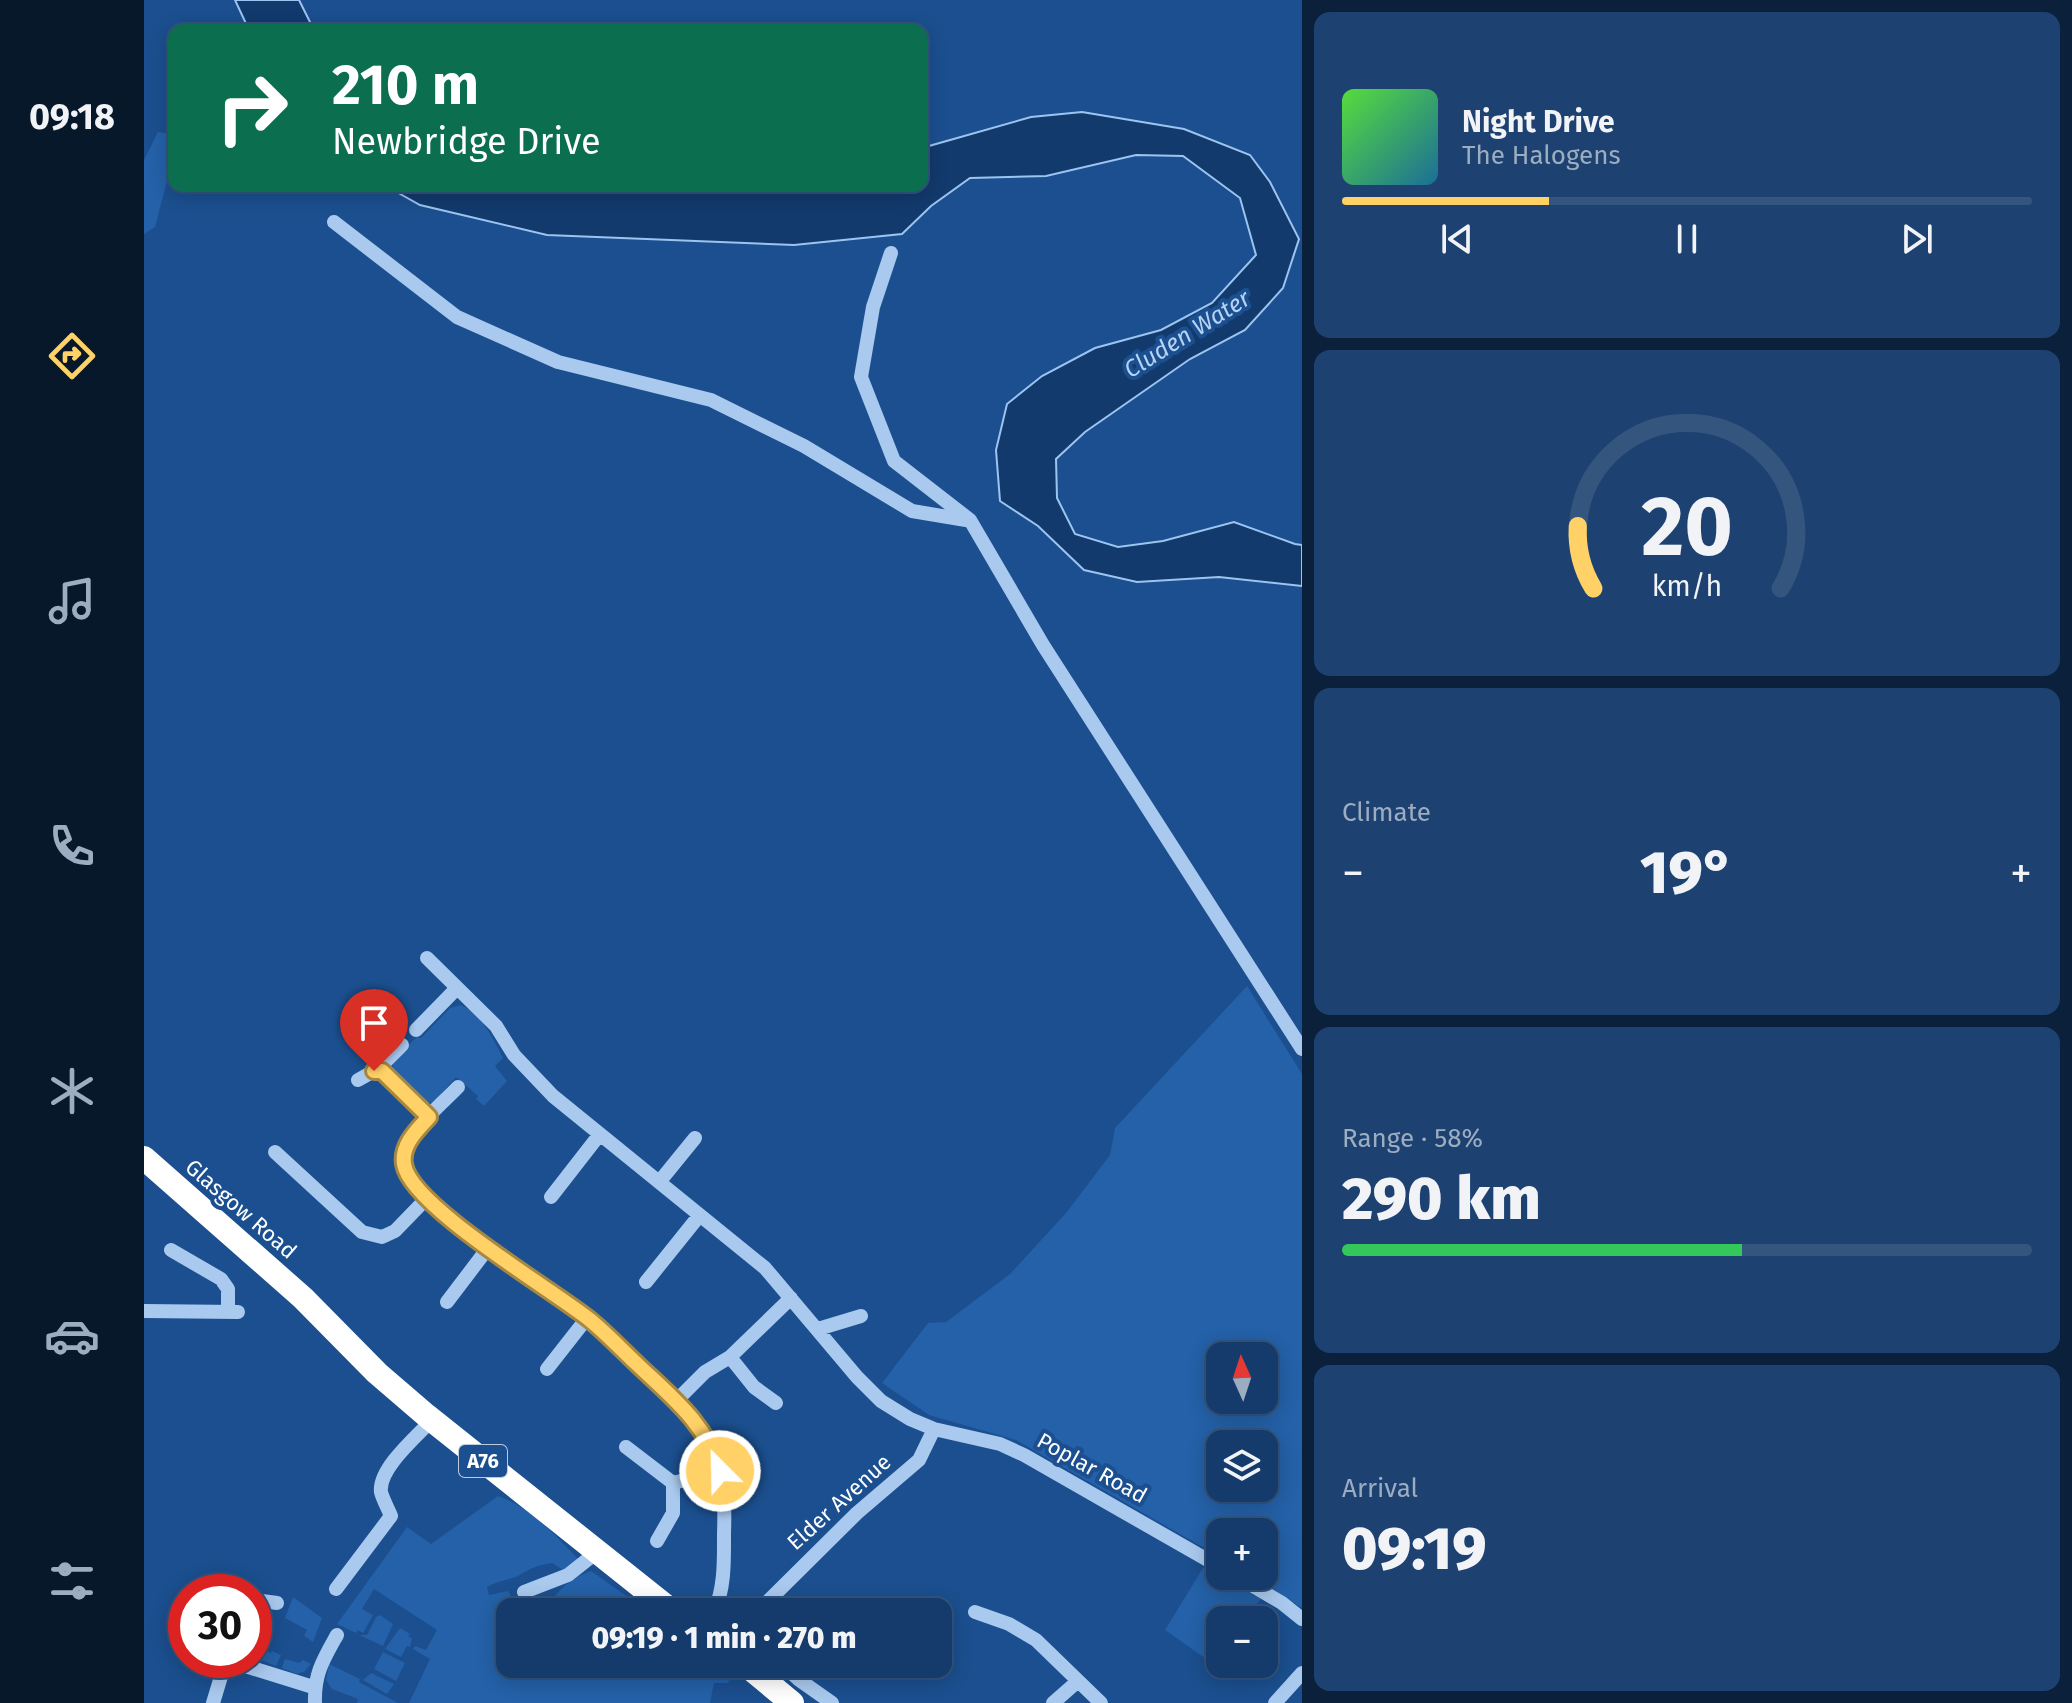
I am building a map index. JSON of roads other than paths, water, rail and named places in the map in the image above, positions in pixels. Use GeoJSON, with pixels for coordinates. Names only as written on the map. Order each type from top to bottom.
{"type":"FeatureCollection","features":[{"type":"Feature","properties":{"kind":"highway","name":"Glasgow Road"},"geometry":{"type":"LineString","coordinates":[[144,1158],[303,1298],[377,1373],[432,1420]]}},
{"type":"Feature","properties":{"kind":"highway","name":"A76"},"geometry":{"type":"LineString","coordinates":[[432,1420],[655,1598]]}},
{"type":"Feature","properties":{"kind":"highway"},"geometry":{"type":"LineString","coordinates":[[762,1678],[792,1703]]}},
{"type":"Feature","properties":{"kind":"street"},"geometry":{"type":"LineString","coordinates":[[334,222],[457,317],[558,362],[711,400],[804,446],[912,511],[970,520]]}},
{"type":"Feature","properties":{"kind":"street"},"geometry":{"type":"LineString","coordinates":[[891,253],[873,307],[861,377],[894,461],[970,520],[1043,645],[1302,1049]]}},
{"type":"Feature","properties":{"kind":"street","name":"Poplar Road"},"geometry":{"type":"LineString","coordinates":[[427,958],[496,1026],[514,1055],[534,1077],[765,1268],[881,1401],[934,1429],[1000,1444],[1024,1455],[1206,1559]]}},
{"type":"Feature","properties":{"kind":"street"},"geometry":{"type":"LineString","coordinates":[[416,1030],[457,988]]}},
{"type":"Feature","properties":{"kind":"street"},"geometry":{"type":"LineString","coordinates":[[382,1071],[383,1064],[402,1045]]}},
{"type":"Feature","properties":{"kind":"street"},"geometry":{"type":"LineString","coordinates":[[358,1080],[365,1074],[382,1071]]}},
{"type":"Feature","properties":{"kind":"street"},"geometry":{"type":"LineString","coordinates":[[382,1071],[429,1117]]}},
{"type":"Feature","properties":{"kind":"street"},"geometry":{"type":"LineString","coordinates":[[458,1087],[405,1148],[404,1165],[410,1180],[426,1199],[488,1248],[587,1318],[677,1400],[709,1439],[725,1499],[720,1598]]}},
{"type":"Feature","properties":{"kind":"street"},"geometry":{"type":"LineString","coordinates":[[551,1197],[600,1134]]}},
{"type":"Feature","properties":{"kind":"street"},"geometry":{"type":"LineString","coordinates":[[660,1181],[695,1138]]}},
{"type":"Feature","properties":{"kind":"street"},"geometry":{"type":"LineString","coordinates":[[275,1152],[362,1232],[382,1237],[395,1231],[426,1199]]}},
{"type":"Feature","properties":{"kind":"street"},"geometry":{"type":"LineString","coordinates":[[646,1282],[699,1216]]}},
{"type":"Feature","properties":{"kind":"street"},"geometry":{"type":"LineString","coordinates":[[447,1302],[488,1248]]}},
{"type":"Feature","properties":{"kind":"street"},"geometry":{"type":"LineString","coordinates":[[144,1311],[233,1312],[228,1289],[221,1279],[171,1250]]}},
{"type":"Feature","properties":{"kind":"street"},"geometry":{"type":"LineString","coordinates":[[677,1400],[705,1372],[730,1357],[791,1298]]}},
{"type":"Feature","properties":{"kind":"street"},"geometry":{"type":"LineString","coordinates":[[818,1329],[861,1316]]}},
{"type":"Feature","properties":{"kind":"street"},"geometry":{"type":"LineString","coordinates":[[547,1369],[587,1318]]}},
{"type":"Feature","properties":{"kind":"street"},"geometry":{"type":"LineString","coordinates":[[730,1357],[754,1387],[776,1403]]}},
{"type":"Feature","properties":{"kind":"street"},"geometry":{"type":"LineString","coordinates":[[336,1589],[391,1516],[382,1495],[381,1484],[385,1472],[432,1420]]}},
{"type":"Feature","properties":{"kind":"street","name":"Elder Avenue"},"geometry":{"type":"LineString","coordinates":[[769,1598],[857,1513],[919,1460],[934,1429]]}},
{"type":"Feature","properties":{"kind":"street"},"geometry":{"type":"LineString","coordinates":[[626,1447],[673,1483]]}},
{"type":"Feature","properties":{"kind":"street"},"geometry":{"type":"LineString","coordinates":[[673,1483],[720,1471]]}},
{"type":"Feature","properties":{"kind":"street"},"geometry":{"type":"LineString","coordinates":[[657,1541],[673,1513],[673,1483]]}},
{"type":"Feature","properties":{"kind":"street"},"geometry":{"type":"LineString","coordinates":[[524,1592],[568,1575],[597,1552]]}},
{"type":"Feature","properties":{"kind":"street"},"geometry":{"type":"LineString","coordinates":[[1260,1590],[1302,1619]]}},
{"type":"Feature","properties":{"kind":"street"},"geometry":{"type":"LineString","coordinates":[[272,1602],[277,1603]]}},
{"type":"Feature","properties":{"kind":"street"},"geometry":{"type":"LineString","coordinates":[[975,1612],[1009,1624],[1036,1640],[1101,1703]]}},
{"type":"Feature","properties":{"kind":"street"},"geometry":{"type":"LineString","coordinates":[[315,1703],[313,1687],[320,1666],[337,1635]]}},
{"type":"Feature","properties":{"kind":"street"},"geometry":{"type":"LineString","coordinates":[[1275,1703],[1302,1673]]}},
{"type":"Feature","properties":{"kind":"street"},"geometry":{"type":"LineString","coordinates":[[272,1674],[313,1687]]}},
{"type":"Feature","properties":{"kind":"street"},"geometry":{"type":"LineString","coordinates":[[213,1703],[221,1678]]}},
{"type":"Feature","properties":{"kind":"street"},"geometry":{"type":"LineString","coordinates":[[797,1678],[832,1703]]}},
{"type":"Feature","properties":{"kind":"street"},"geometry":{"type":"LineString","coordinates":[[1053,1703],[1078,1681]]}},
{"type":"Feature","properties":{"kind":"water"},"geometry":{"type":"Polygon","coordinates":[[[235,0],[299,0],[311,24],[246,24],[235,0]]]}},
{"type":"Feature","properties":{"kind":"water","name":"Cluden Water"},"geometry":{"type":"Polygon","coordinates":[[[1082,112],[1184,129],[1250,155],[1270,182],[1299,239],[1283,288],[1245,330],[1190,359],[1085,432],[1056,459],[1057,498],[1075,534],[1118,547],[1163,541],[1234,522],[1302,545],[1302,586],[1219,577],[1137,582],[1084,570],[1038,526],[1000,501],[996,450],[1007,404],[1042,376],[1095,348],[1161,330],[1212,303],[1256,255],[1240,198],[1183,156],[1136,155],[1046,176],[970,178],[931,206],[902,234],[794,245],[547,235],[420,205],[397,192],[928,192],[928,147],[1031,117],[1082,112]]]}}]}
